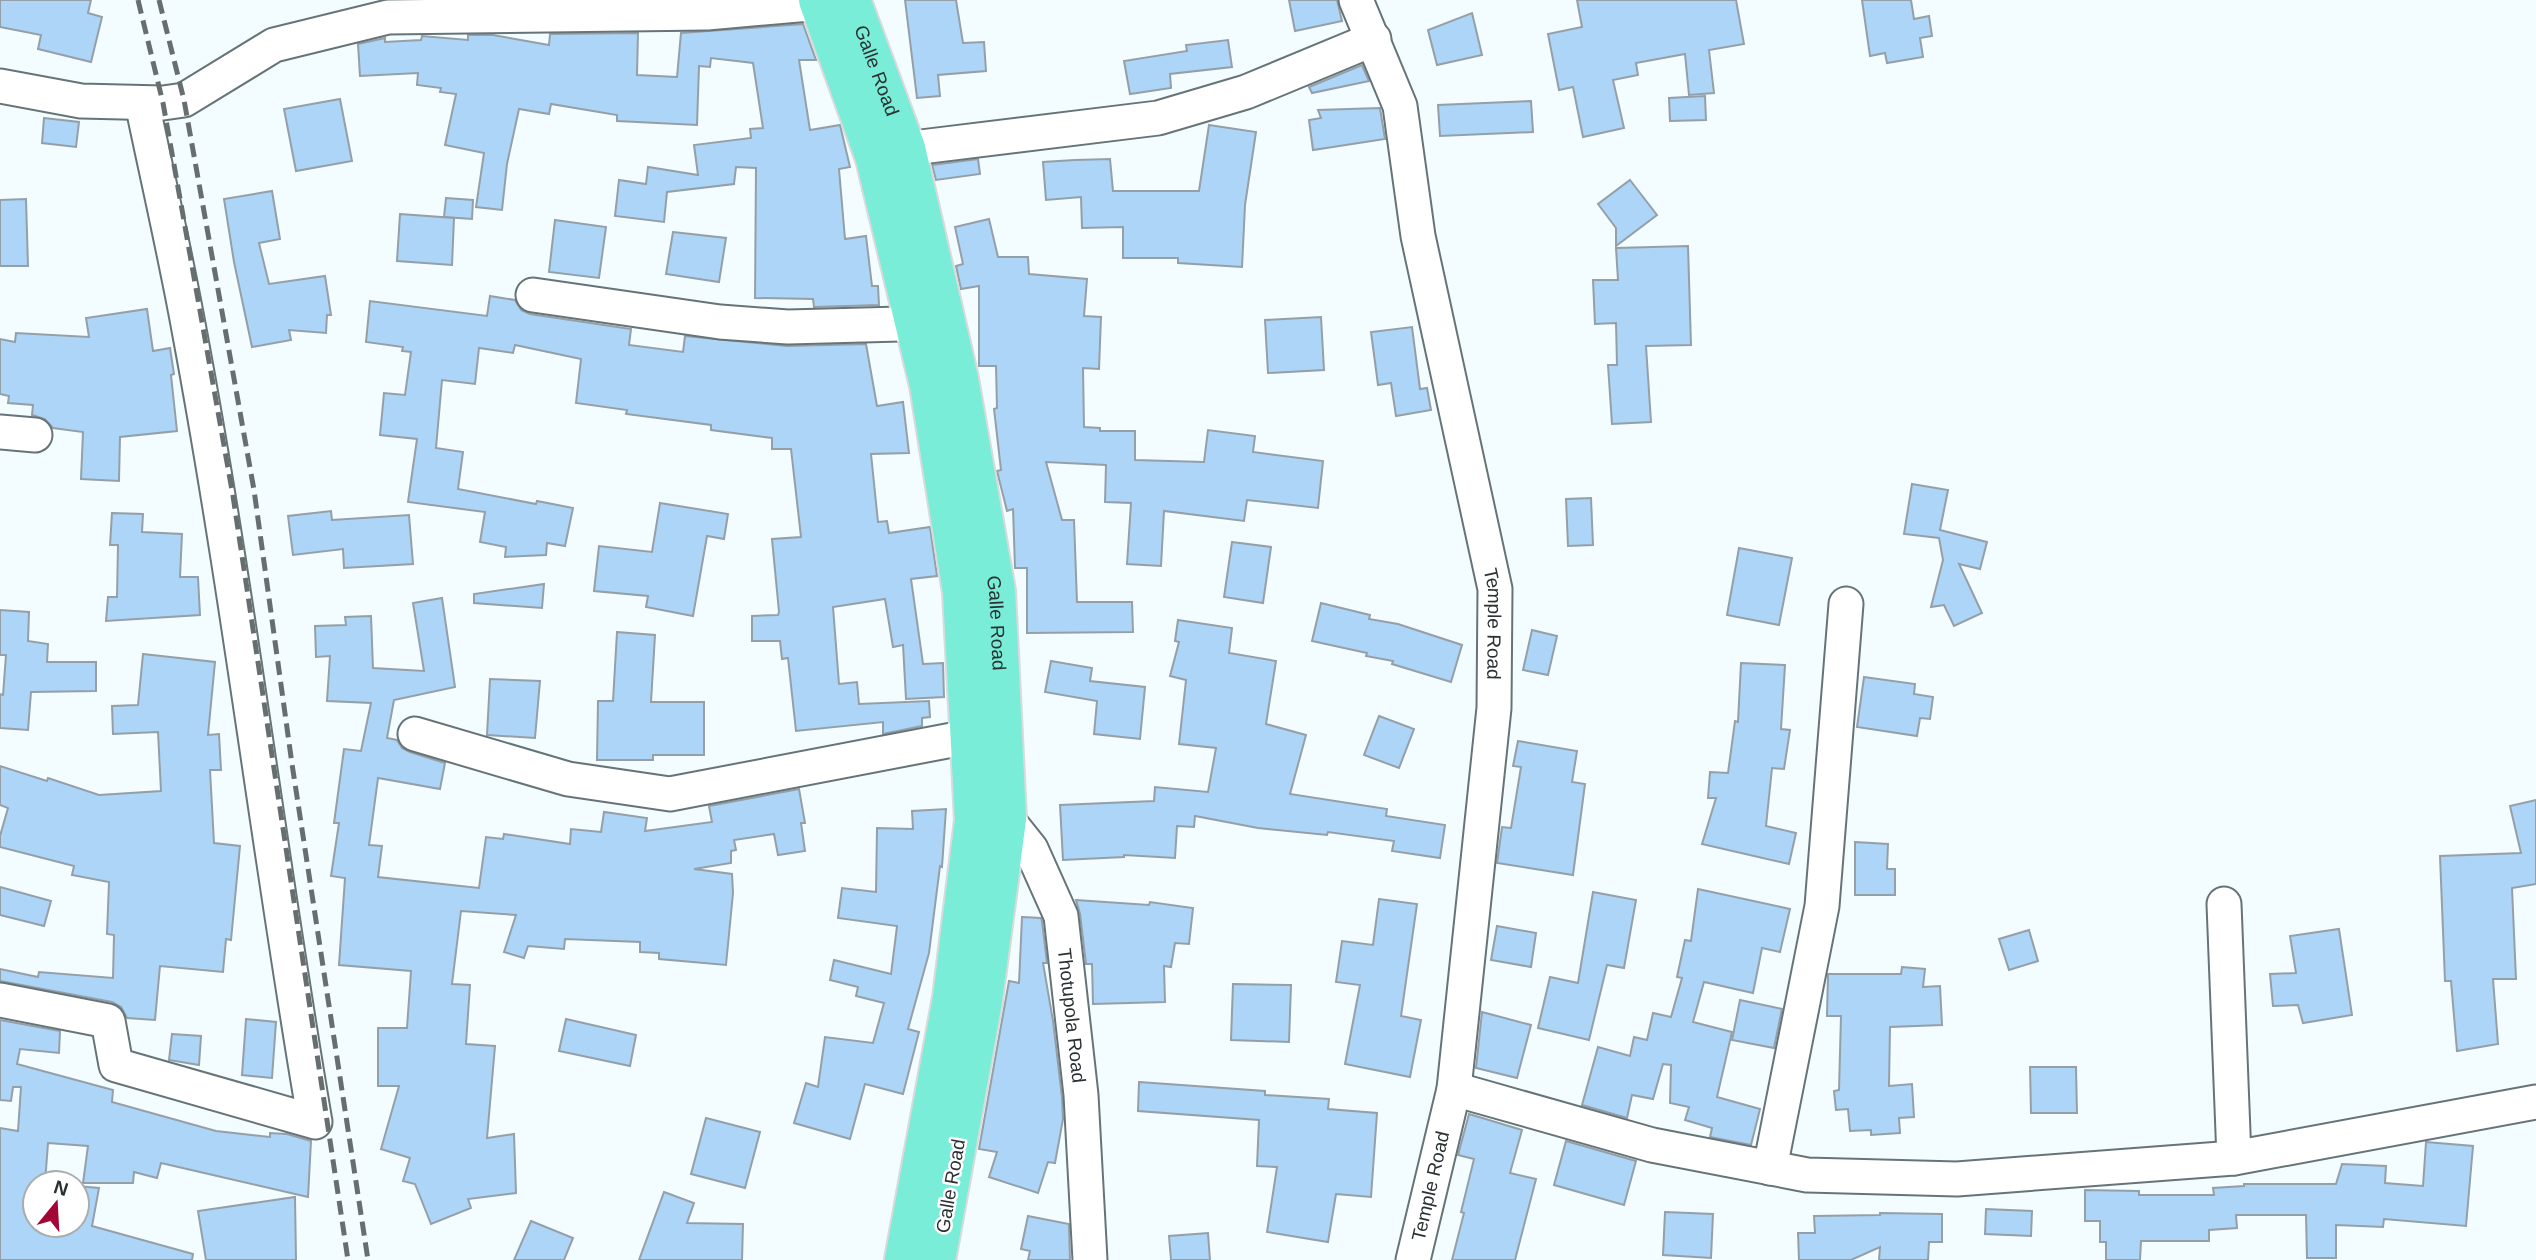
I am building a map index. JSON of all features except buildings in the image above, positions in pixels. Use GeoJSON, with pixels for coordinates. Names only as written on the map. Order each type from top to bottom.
{"type":"FeatureCollection","features":[{"type":"Feature","properties":{"kind":"highway","name":"Galle Road"},"geometry":{"type":"LineString","coordinates":[[835,1],[890,150],[930,324],[959,379],[996,591],[986,733],[991,819],[983,1000],[936,1260]]}},
{"type":"Feature","properties":{"kind":"highway","name":"Galle Road"},"geometry":{"type":"LineString","coordinates":[[904,1260],[952,998],[991,819]]}},
{"type":"Feature","properties":{"kind":"street","name":"Temple Road"},"geometry":{"type":"LineString","coordinates":[[1356,0],[1400,106],[1418,236],[1495,589],[1494,708],[1454,1089],[1413,1260]]}},
{"type":"Feature","properties":{"kind":"street"},"geometry":{"type":"LineString","coordinates":[[0,86],[81,101],[142,103],[184,100],[274,45],[388,17],[707,13],[835,1]]}},
{"type":"Feature","properties":{"kind":"street"},"geometry":{"type":"LineString","coordinates":[[890,150],[1158,118],[1246,92],[1374,39]]}},
{"type":"Feature","properties":{"kind":"street"},"geometry":{"type":"LineString","coordinates":[[0,1000],[108,1021],[116,1065],[315,1122],[294,1002],[227,552],[190,334],[142,103]]}},
{"type":"Feature","properties":{"kind":"street"},"geometry":{"type":"LineString","coordinates":[[533,296],[720,322],[788,327],[930,324]]}},
{"type":"Feature","properties":{"kind":"street"},"geometry":{"type":"LineString","coordinates":[[0,432],[34,435]]}},
{"type":"Feature","properties":{"kind":"street"},"geometry":{"type":"LineString","coordinates":[[1770,1168],[1822,906],[1846,604]]}},
{"type":"Feature","properties":{"kind":"street"},"geometry":{"type":"LineString","coordinates":[[415,734],[568,779],[670,794],[986,733]]}},
{"type":"Feature","properties":{"kind":"street","name":"Thotupola Road"},"geometry":{"type":"LineString","coordinates":[[991,819],[1031,849],[1061,916],[1081,1096],[1090,1260]]}},
{"type":"Feature","properties":{"kind":"street"},"geometry":{"type":"LineString","coordinates":[[2224,904],[2234,1158]]}},
{"type":"Feature","properties":{"kind":"street"},"geometry":{"type":"LineString","coordinates":[[1454,1089],[1652,1145],[1807,1175],[1957,1180],[2234,1158],[2536,1102]]}},
{"type":"Feature","properties":{"kind":"railway"},"geometry":{"type":"LineString","coordinates":[[138,0],[163,103],[233,496],[348,1260]]}},
{"type":"Feature","properties":{"kind":"railway"},"geometry":{"type":"LineString","coordinates":[[159,0],[184,100],[254,490],[292,764],[368,1260]]}}]}
